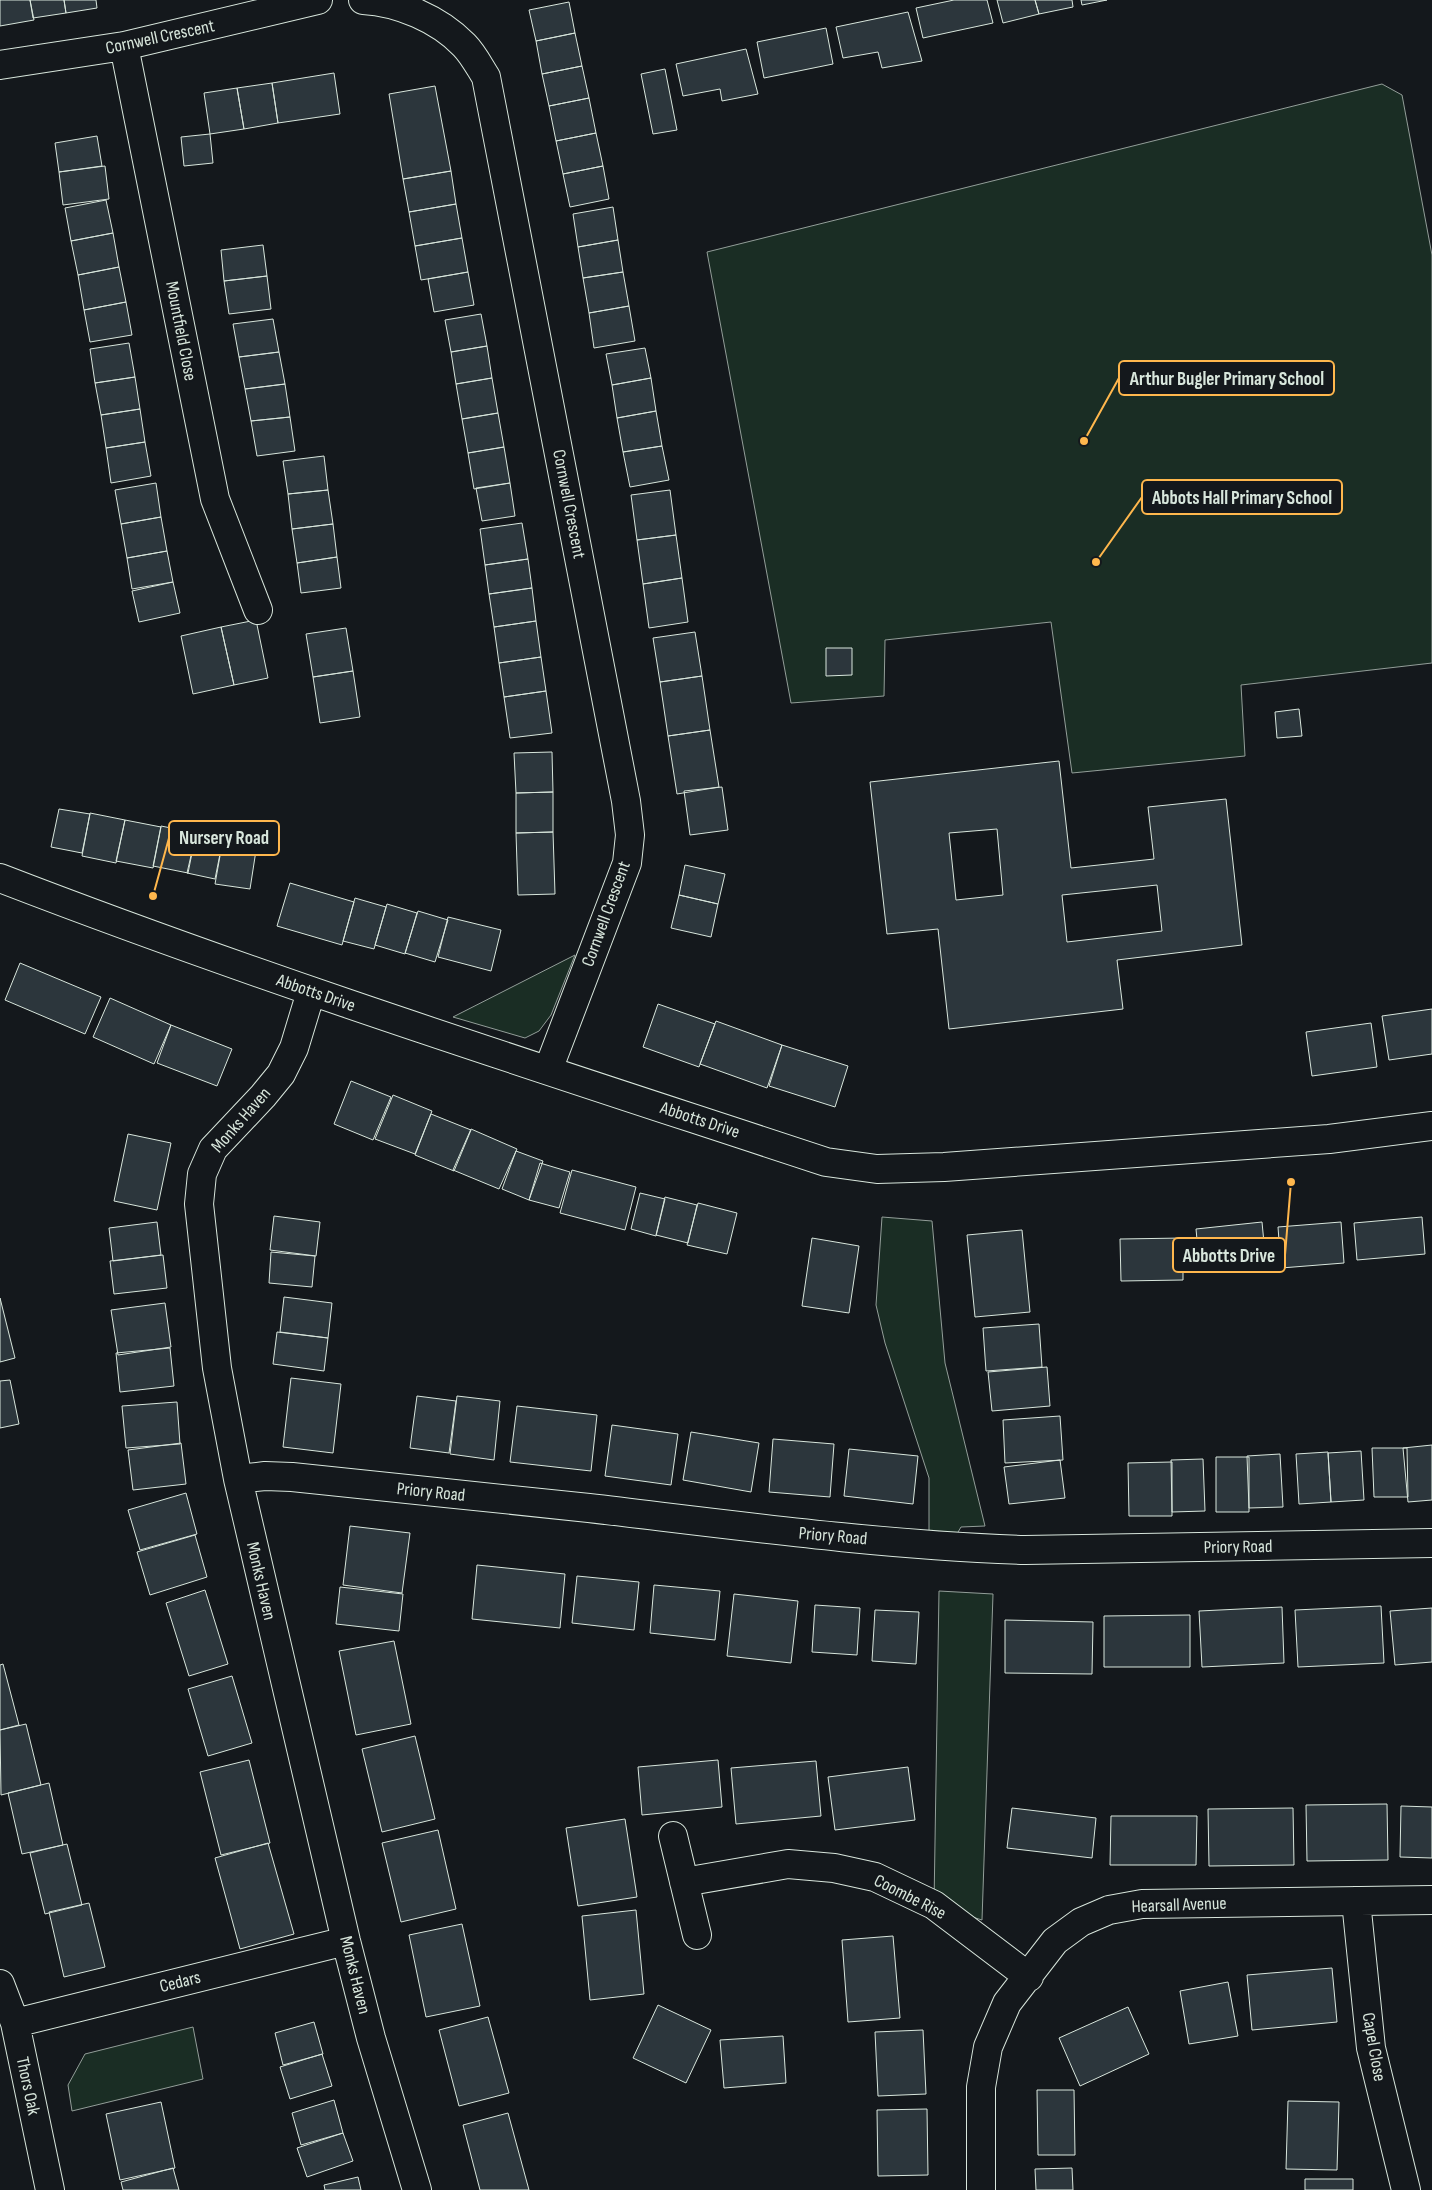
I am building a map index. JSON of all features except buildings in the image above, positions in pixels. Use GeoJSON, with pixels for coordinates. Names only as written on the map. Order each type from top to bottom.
{"type":"FeatureCollection","features":[{"type":"Feature","properties":{"kind":"street","name":"Cornwell Crescent"},"geometry":{"type":"LineString","coordinates":[[0,65],[124,46],[318,0]]}},
{"type":"Feature","properties":{"kind":"street","name":"Cornwell Crescent"},"geometry":{"type":"LineString","coordinates":[[363,0],[407,9],[439,24],[464,45],[486,77],[626,801],[630,835],[627,863],[548,1070]]}},
{"type":"Feature","properties":{"kind":"street","name":"Mountfield Close"},"geometry":{"type":"LineString","coordinates":[[124,46],[215,499],[258,610]]}},
{"type":"Feature","properties":{"kind":"street","name":"Abbotts Drive"},"geometry":{"type":"LineString","coordinates":[[0,878],[126,926],[312,992],[826,1162],[877,1168],[944,1167],[1319,1140],[1432,1126]]}},
{"type":"Feature","properties":{"kind":"street","name":"Monks Haven"},"geometry":{"type":"LineString","coordinates":[[312,992],[294,1048],[281,1074],[264,1096],[212,1149],[202,1174],[199,1204],[217,1368],[238,1479],[346,1941],[371,2038],[417,2190]]}},
{"type":"Feature","properties":{"kind":"street","name":"Priory Road"},"geometry":{"type":"LineString","coordinates":[[238,1479],[265,1476],[292,1477],[587,1508],[819,1536],[986,1549],[1045,1550],[1432,1543]]}},
{"type":"Feature","properties":{"kind":"street"},"geometry":{"type":"LineString","coordinates":[[673,1836],[697,1934]]}},
{"type":"Feature","properties":{"kind":"street","name":"Coombe Rise"},"geometry":{"type":"LineString","coordinates":[[684,1882],[788,1864],[834,1868],[875,1877],[934,1906],[1029,1977]]}},
{"type":"Feature","properties":{"kind":"street","name":"Hearsall Avenue"},"geometry":{"type":"LineString","coordinates":[[981,2190],[981,2087],[988,2047],[1006,2003],[1029,1977],[1055,1941],[1081,1922],[1109,1910],[1142,1904],[1432,1900]]}},
{"type":"Feature","properties":{"kind":"street","name":"Capel Close"},"geometry":{"type":"LineString","coordinates":[[1356,1901],[1371,2048],[1406,2190]]}},
{"type":"Feature","properties":{"kind":"street","name":"Cedars"},"geometry":{"type":"LineString","coordinates":[[15,2023],[346,1941]]}},
{"type":"Feature","properties":{"kind":"street","name":"Thors Oak"},"geometry":{"type":"LineString","coordinates":[[0,1984],[15,2023],[50,2190]]}},
{"type":"Feature","properties":{"kind":"green space"},"geometry":{"type":"Polygon","coordinates":[[[1382,84],[1402,95],[1432,255],[1432,663],[1241,685],[1245,756],[1072,773],[1051,622],[885,640],[884,696],[791,703],[707,252],[1382,84]]]}},
{"type":"Feature","properties":{"kind":"green space"},"geometry":{"type":"Polygon","coordinates":[[[575,955],[551,1015],[539,1031],[525,1038],[453,1017],[575,955]]]}},
{"type":"Feature","properties":{"kind":"green space"},"geometry":{"type":"Polygon","coordinates":[[[882,1217],[932,1221],[945,1363],[985,1526],[961,1527],[954,1539],[929,1536],[929,1478],[885,1343],[876,1305],[882,1217]]]}},
{"type":"Feature","properties":{"kind":"green space"},"geometry":{"type":"Polygon","coordinates":[[[939,1591],[993,1594],[982,1920],[934,1905],[939,1591]]]}},
{"type":"Feature","properties":{"kind":"green space"},"geometry":{"type":"Polygon","coordinates":[[[193,2027],[203,2079],[72,2111],[68,2085],[85,2054],[193,2027]]]}},
{"type":"Feature","properties":{"kind":"place","name":"Arthur Bugler Primary School"},"geometry":{"type":"Point","coordinates":[1084,441]}},
{"type":"Feature","properties":{"kind":"place","name":"Abbots Hall Primary School"},"geometry":{"type":"Point","coordinates":[1096,562]}},
{"type":"Feature","properties":{"kind":"place","name":"Nursery Road"},"geometry":{"type":"Point","coordinates":[153,896]}},
{"type":"Feature","properties":{"kind":"place","name":"Abbotts Drive"},"geometry":{"type":"Point","coordinates":[1291,1182]}}]}
